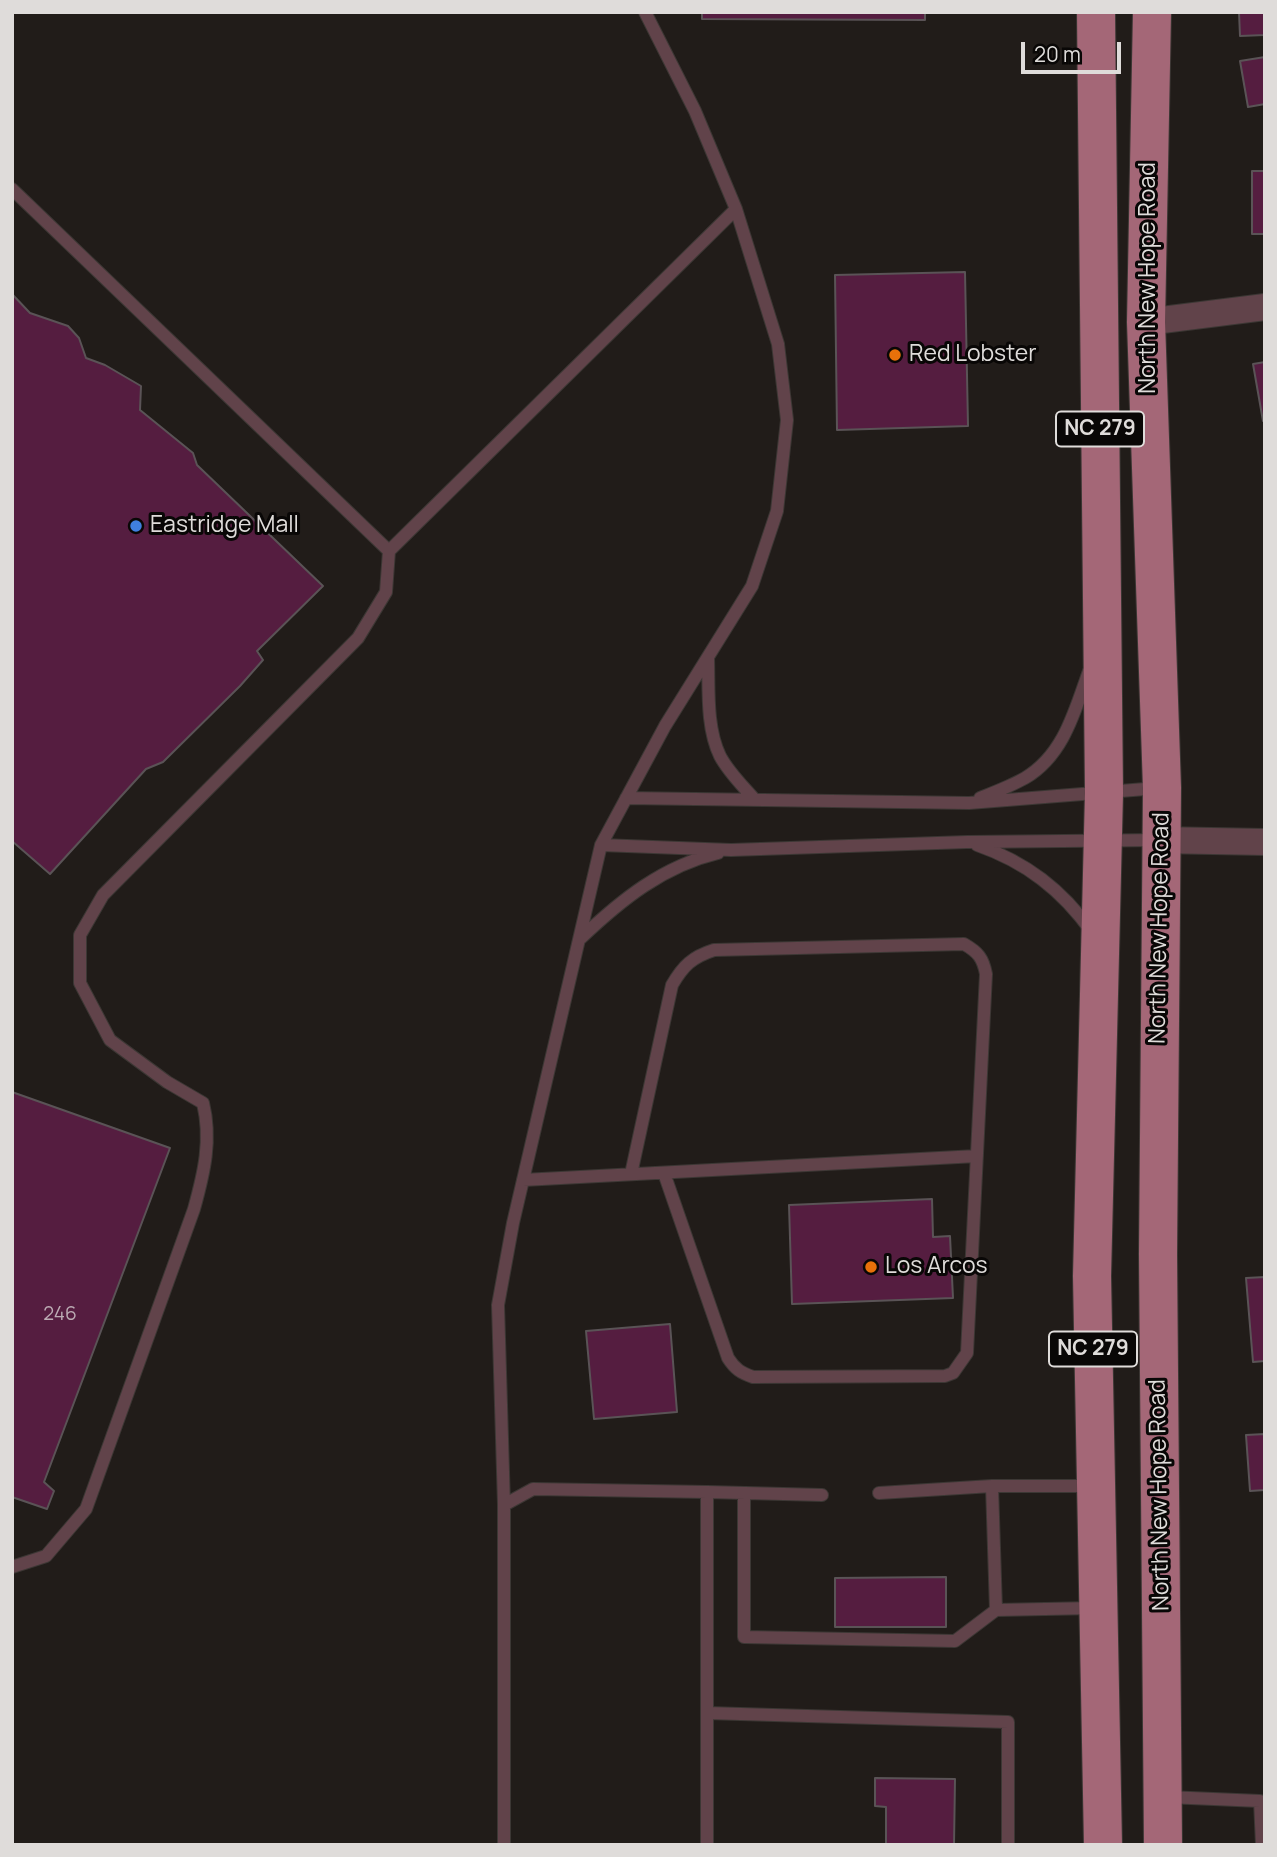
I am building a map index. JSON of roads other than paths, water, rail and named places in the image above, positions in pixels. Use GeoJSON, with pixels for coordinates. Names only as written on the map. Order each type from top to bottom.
{"type":"FeatureCollection","features":[{"type":"Feature","properties":{"kind":"main road","name":"NC 279"},"geometry":{"type":"LineString","coordinates":[[1096,12],[1104,840],[1092,1276],[1103,1845]]}},
{"type":"Feature","properties":{"kind":"main road","name":"North New Hope Road"},"geometry":{"type":"LineString","coordinates":[[1152,12],[1146,321],[1161,788],[1158,1268],[1163,1845]]}},
{"type":"Feature","properties":{"kind":"street"},"geometry":{"type":"LineString","coordinates":[[1146,321],[1265,307]]}},
{"type":"Feature","properties":{"kind":"street"},"geometry":{"type":"LineString","coordinates":[[1160,839],[1265,842]]}},
{"type":"Feature","properties":{"kind":"lane"},"geometry":{"type":"LineString","coordinates":[[504,1845],[504,1505],[498,1305],[523,1180],[601,845],[665,726],[752,586],[774,519],[787,420],[778,344],[736,209],[695,111],[645,12]]}},
{"type":"Feature","properties":{"kind":"lane"},"geometry":{"type":"LineString","coordinates":[[12,189],[389,551]]}},
{"type":"Feature","properties":{"kind":"lane"},"geometry":{"type":"LineString","coordinates":[[12,1567],[46,1556],[86,1509],[194,1209],[206,1166],[208,1124],[202,1103],[167,1082],[110,1040],[80,983],[80,935],[103,895],[358,638],[386,592],[389,551],[736,209]]}},
{"type":"Feature","properties":{"kind":"lane"},"geometry":{"type":"LineString","coordinates":[[969,803],[1027,777],[1053,753],[1070,724],[1102,630]]}},
{"type":"Feature","properties":{"kind":"lane"},"geometry":{"type":"LineString","coordinates":[[708,657],[709,709],[720,755],[732,774],[755,800]]}},
{"type":"Feature","properties":{"kind":"lane"},"geometry":{"type":"LineString","coordinates":[[626,798],[969,803],[1161,788]]}},
{"type":"Feature","properties":{"kind":"lane"},"geometry":{"type":"LineString","coordinates":[[601,845],[731,850],[1160,839]]}},
{"type":"Feature","properties":{"kind":"lane"},"geometry":{"type":"LineString","coordinates":[[967,842],[1002,853],[1026,866],[1056,889],[1101,945]]}},
{"type":"Feature","properties":{"kind":"lane"},"geometry":{"type":"LineString","coordinates":[[580,939],[614,907],[643,885],[676,868],[731,850]]}},
{"type":"Feature","properties":{"kind":"lane"},"geometry":{"type":"LineString","coordinates":[[631,1174],[672,985],[682,966],[698,955],[714,950],[964,944],[976,951],[983,960],[986,974],[967,1353],[953,1373],[945,1376],[753,1377],[742,1374],[728,1358],[664,1173]]}},
{"type":"Feature","properties":{"kind":"lane"},"geometry":{"type":"LineString","coordinates":[[523,1180],[976,1156]]}},
{"type":"Feature","properties":{"kind":"lane"},"geometry":{"type":"LineString","coordinates":[[879,1493],[992,1486],[1095,1486]]}},
{"type":"Feature","properties":{"kind":"lane"},"geometry":{"type":"LineString","coordinates":[[992,1486],[996,1610]]}},
{"type":"Feature","properties":{"kind":"lane"},"geometry":{"type":"LineString","coordinates":[[504,1505],[533,1489],[822,1495]]}},
{"type":"Feature","properties":{"kind":"lane"},"geometry":{"type":"LineString","coordinates":[[706,1492],[707,1845]]}},
{"type":"Feature","properties":{"kind":"lane"},"geometry":{"type":"LineString","coordinates":[[744,1493],[744,1637],[955,1641],[996,1610],[1097,1608]]}},
{"type":"Feature","properties":{"kind":"lane"},"geometry":{"type":"LineString","coordinates":[[707,1713],[1008,1721],[1008,1845]]}},
{"type":"Feature","properties":{"kind":"lane"},"geometry":{"type":"LineString","coordinates":[[1163,1797],[1262,1801],[1262,1845]]}},
{"type":"Feature","properties":{"kind":"place","name":"Red Lobster"},"geometry":{"type":"Point","coordinates":[895,355]}},
{"type":"Feature","properties":{"kind":"place","name":"Eastridge Mall"},"geometry":{"type":"Point","coordinates":[136,526]}},
{"type":"Feature","properties":{"kind":"place","name":"Los Arcos"},"geometry":{"type":"Point","coordinates":[871,1267]}}]}
